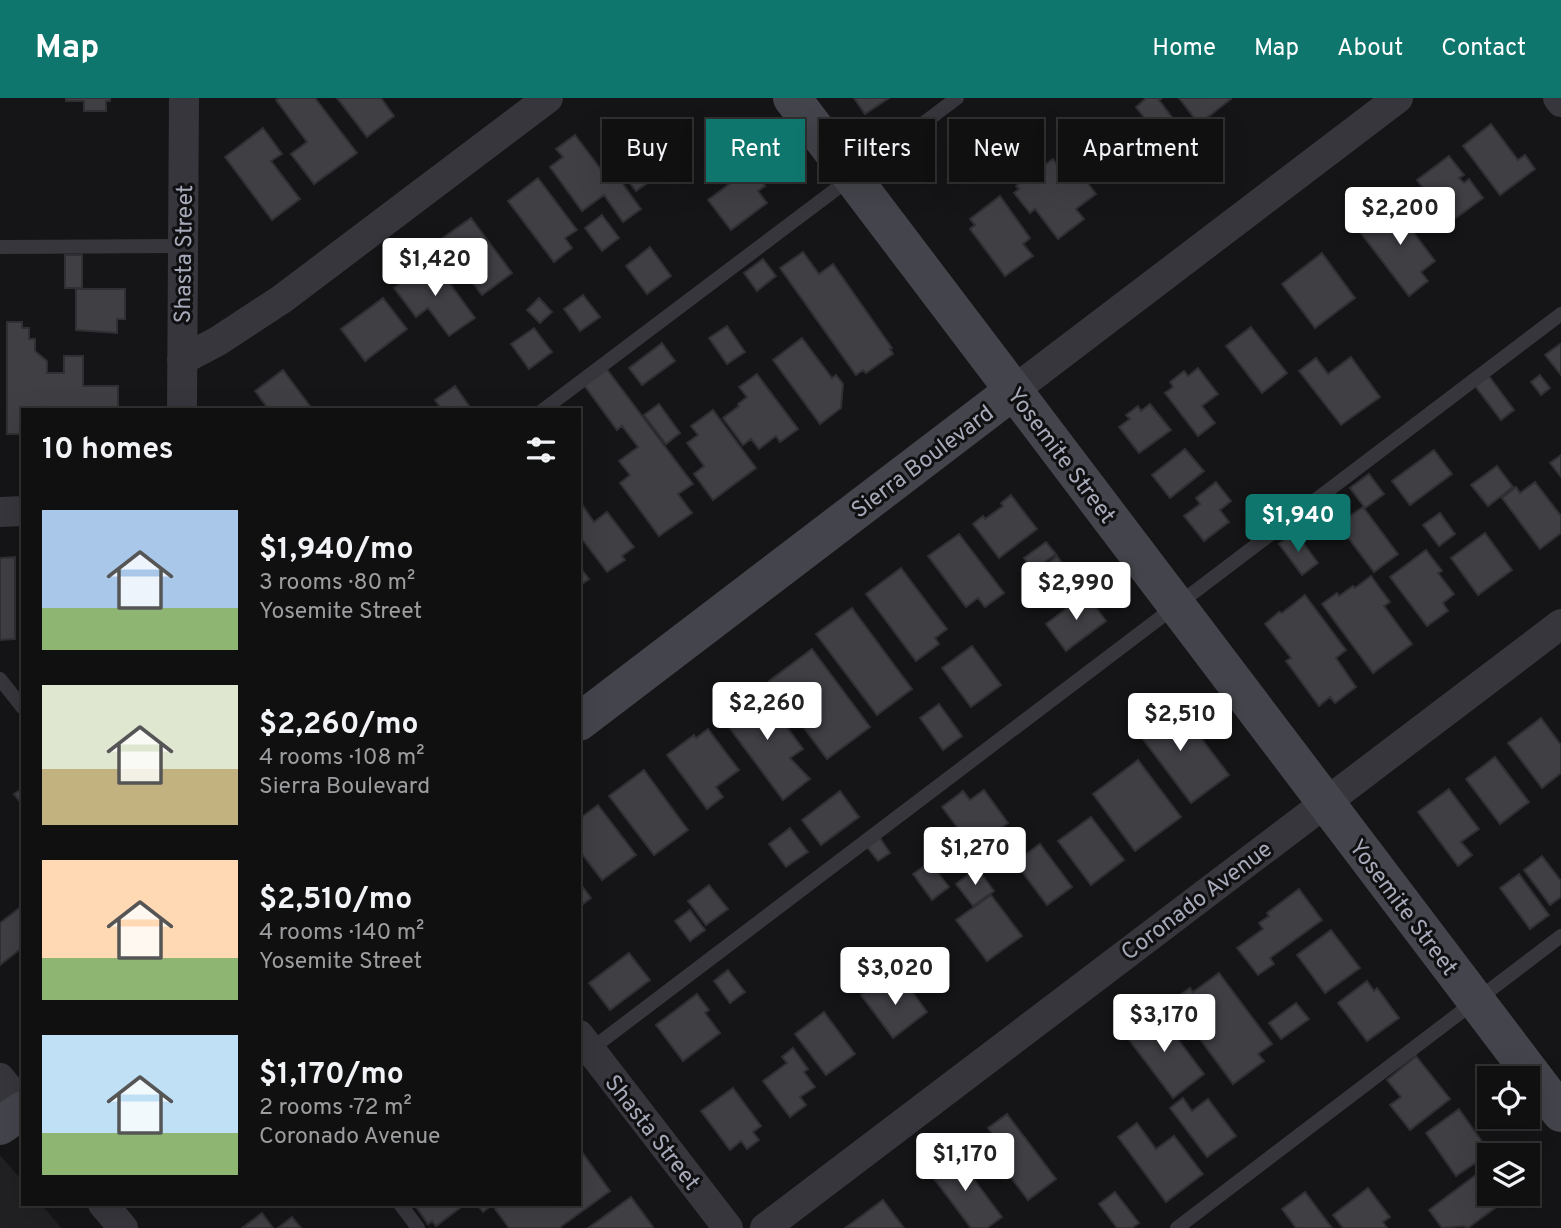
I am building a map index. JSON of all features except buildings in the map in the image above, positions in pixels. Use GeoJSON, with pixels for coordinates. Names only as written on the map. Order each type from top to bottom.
{"type":"FeatureCollection","features":[{"type":"Feature","properties":{"kind":"street","name":"Shasta Street"},"geometry":{"type":"LineString","coordinates":[[182,408],[184,98]]}},
{"type":"Feature","properties":{"kind":"street"},"geometry":{"type":"LineString","coordinates":[[182,360],[218,341],[282,299],[548,98]]}},
{"type":"Feature","properties":{"kind":"street","name":"Yosemite Street"},"geometry":{"type":"LineString","coordinates":[[792,98],[819,133]]}},
{"type":"Feature","properties":{"kind":"street","name":"Sierra Boulevard"},"geometry":{"type":"LineString","coordinates":[[581,720],[1398,98]]}},
{"type":"Feature","properties":{"kind":"street","name":"Yosemite Street"},"geometry":{"type":"LineString","coordinates":[[857,182],[1561,1113]]}},
{"type":"Feature","properties":{"kind":"street"},"geometry":{"type":"LineString","coordinates":[[0,512],[21,511]]}},
{"type":"Feature","properties":{"kind":"street","name":"Coronado Avenue"},"geometry":{"type":"LineString","coordinates":[[765,1228],[1561,624]]}},
{"type":"Feature","properties":{"kind":"street","name":"Shasta Street"},"geometry":{"type":"LineString","coordinates":[[585,1043],[728,1228]]}},
{"type":"Feature","properties":{"kind":"street"},"geometry":{"type":"LineString","coordinates":[[0,1126],[15,1091]]}},
{"type":"Feature","properties":{"kind":"street"},"geometry":{"type":"LineString","coordinates":[[105,1206],[123,1228]]}},
{"type":"Feature","properties":{"kind":"lane"},"geometry":{"type":"LineString","coordinates":[[929,119],[957,98]]}},
{"type":"Feature","properties":{"kind":"lane"},"geometry":{"type":"LineString","coordinates":[[546,408],[846,182]]}},
{"type":"Feature","properties":{"kind":"lane"},"geometry":{"type":"LineString","coordinates":[[0,247],[183,246]]}},
{"type":"Feature","properties":{"kind":"lane"},"geometry":{"type":"LineString","coordinates":[[585,1043],[1177,607],[1561,314]]}},
{"type":"Feature","properties":{"kind":"lane"},"geometry":{"type":"LineString","coordinates":[[0,678],[21,705]]}},
{"type":"Feature","properties":{"kind":"lane"},"geometry":{"type":"LineString","coordinates":[[1177,1228],[1561,936]]}},
{"type":"Feature","properties":{"kind":"lane"},"geometry":{"type":"LineString","coordinates":[[402,1206],[418,1228]]}},
{"type":"Feature","properties":{"kind":"shaded area"},"geometry":{"type":"Polygon","coordinates":[[[0,1155],[21,1180],[21,1206],[43,1206],[61,1228],[0,1228],[0,1155]]]}}]}
